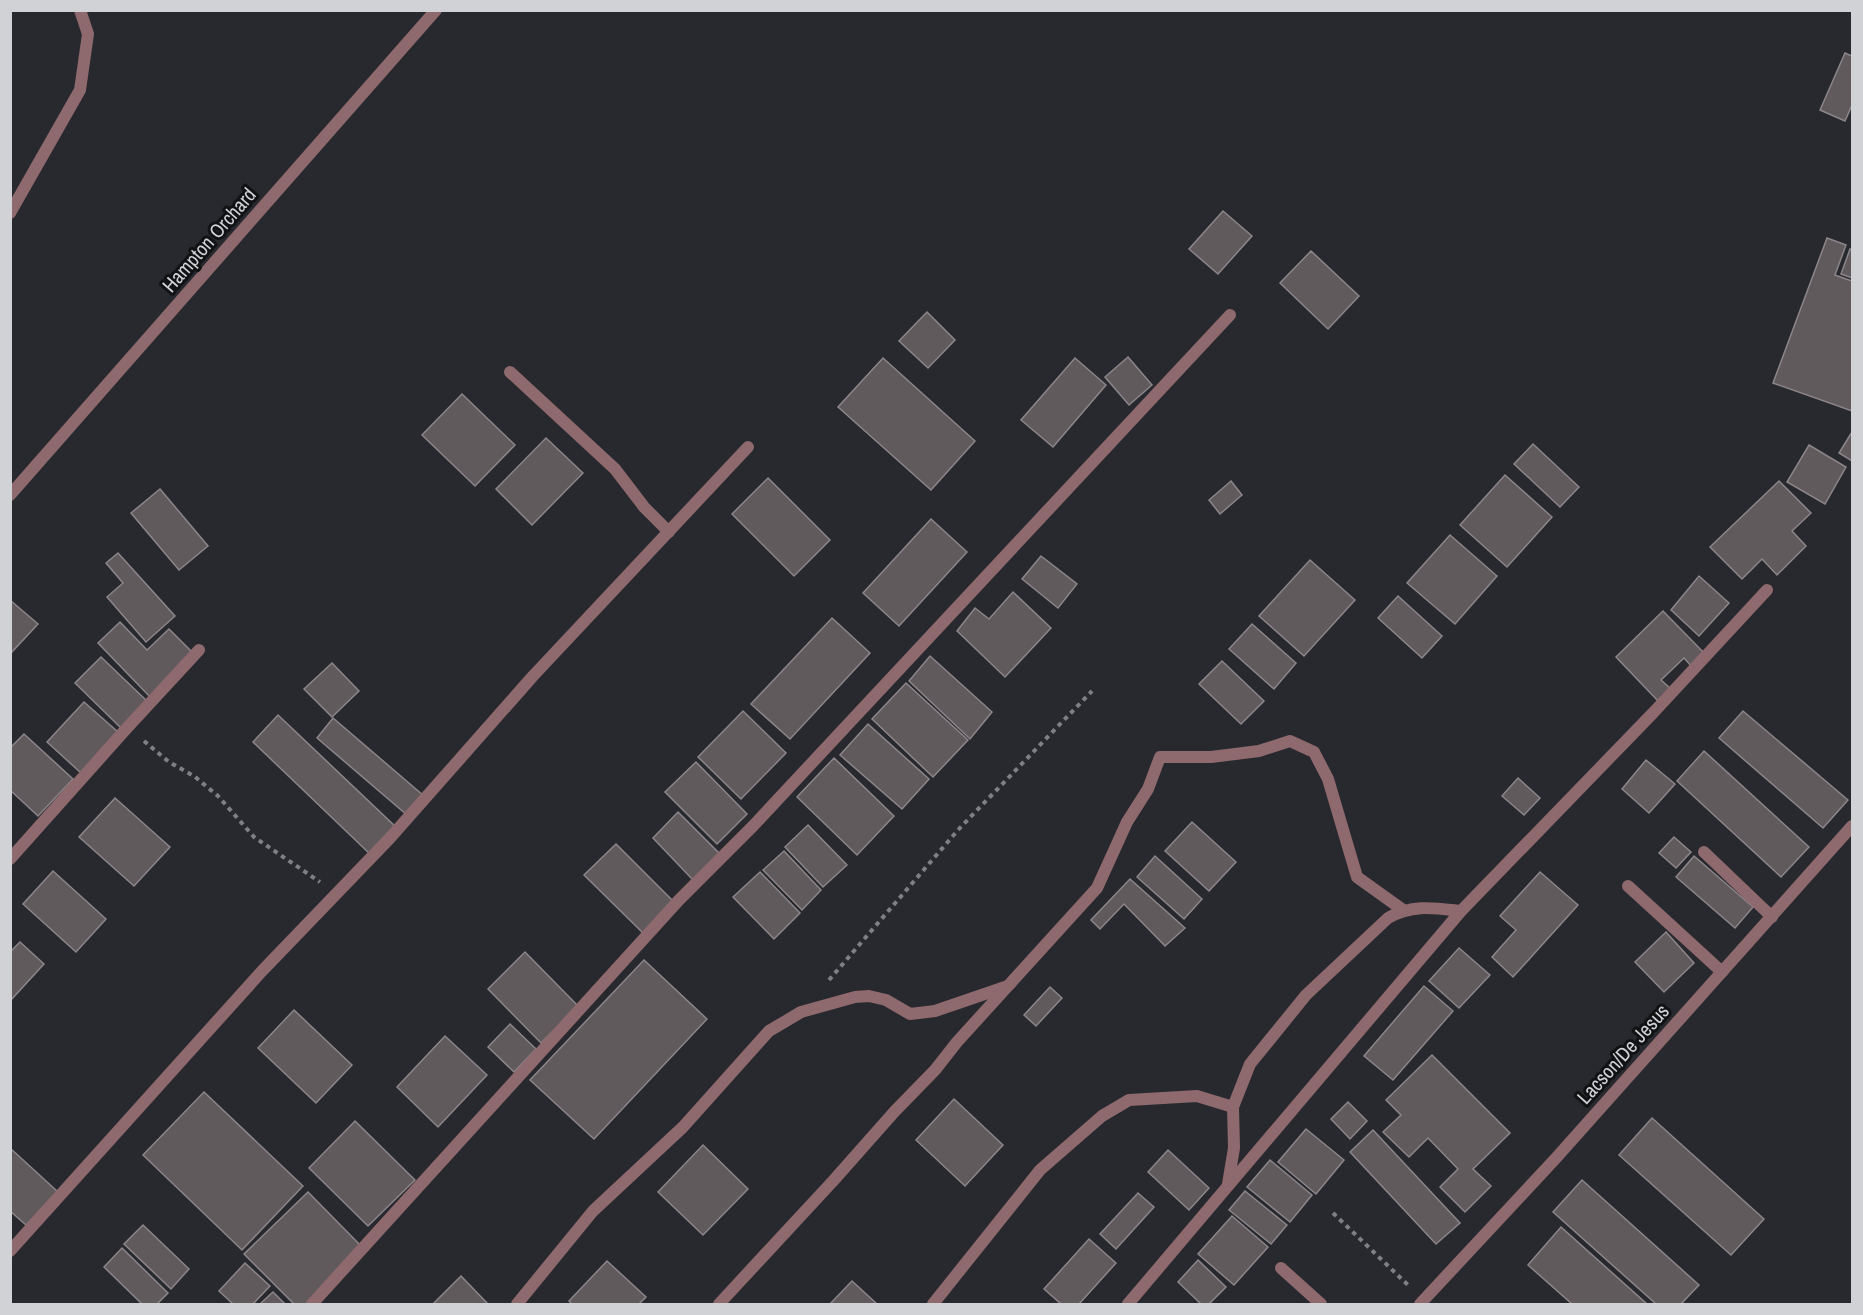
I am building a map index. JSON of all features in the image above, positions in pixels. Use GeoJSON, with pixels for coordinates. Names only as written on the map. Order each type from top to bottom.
{"type":"FeatureCollection","features":[{"type":"Feature","properties":{"kind":"street"},"geometry":{"type":"LineString","coordinates":[[10,213],[80,90],[88,34],[80,10]]}},
{"type":"Feature","properties":{"kind":"street","name":"Hampton Orchard"},"geometry":{"type":"LineString","coordinates":[[10,495],[436,10]]}},
{"type":"Feature","properties":{"kind":"street"},"geometry":{"type":"LineString","coordinates":[[312,1305],[679,900],[753,826],[1230,315]]}},
{"type":"Feature","properties":{"kind":"street"},"geometry":{"type":"LineString","coordinates":[[510,372],[615,470],[644,507],[669,532]]}},
{"type":"Feature","properties":{"kind":"street"},"geometry":{"type":"LineString","coordinates":[[10,1251],[262,971],[390,838],[533,676],[748,447]]}},
{"type":"Feature","properties":{"kind":"street"},"geometry":{"type":"LineString","coordinates":[[1128,1305],[1227,1185],[1461,911],[1645,721],[1767,590]]}},
{"type":"Feature","properties":{"kind":"street"},"geometry":{"type":"LineString","coordinates":[[10,859],[199,650]]}},
{"type":"Feature","properties":{"kind":"street"},"geometry":{"type":"LineString","coordinates":[[719,1305],[935,1070],[957,1042],[1097,888],[1127,822],[1148,789],[1160,757],[1211,758],[1259,751],[1290,741],[1314,752],[1328,779],[1357,876],[1403,910]]}},
{"type":"Feature","properties":{"kind":"street","name":"Lacson/De Jesus"},"geometry":{"type":"LineString","coordinates":[[1422,1302],[1556,1158],[1852,826]]}},
{"type":"Feature","properties":{"kind":"street"},"geometry":{"type":"LineString","coordinates":[[1704,852],[1772,917]]}},
{"type":"Feature","properties":{"kind":"street"},"geometry":{"type":"LineString","coordinates":[[1628,886],[1722,972]]}},
{"type":"Feature","properties":{"kind":"street"},"geometry":{"type":"LineString","coordinates":[[1227,1185],[1234,1148],[1233,1107],[1250,1065],[1306,995],[1388,918],[1403,910],[1432,908],[1461,911]]}},
{"type":"Feature","properties":{"kind":"street"},"geometry":{"type":"LineString","coordinates":[[517,1305],[593,1211],[683,1127],[769,1031],[801,1012],[855,997],[869,996],[886,1000],[910,1014],[934,1011],[1008,986]]}},
{"type":"Feature","properties":{"kind":"street"},"geometry":{"type":"LineString","coordinates":[[933,1305],[1040,1170],[1102,1116],[1129,1100],[1140,1099],[1197,1096],[1233,1107]]}},
{"type":"Feature","properties":{"kind":"street"},"geometry":{"type":"LineString","coordinates":[[1281,1268],[1321,1305]]}},
{"type":"Feature","properties":{"kind":"path"},"geometry":{"type":"LineString","coordinates":[[801,1012],[958,830],[1092,691]]}},
{"type":"Feature","properties":{"kind":"path"},"geometry":{"type":"LineString","coordinates":[[126,729],[169,762],[194,776],[218,796],[254,837],[338,894]]}},
{"type":"Feature","properties":{"kind":"path"},"geometry":{"type":"LineString","coordinates":[[1333,1213],[1422,1302]]}},
{"type":"Feature","properties":{"kind":"building"},"geometry":{"type":"Polygon","coordinates":[[[1845,53],[1852,56],[1852,105],[1845,121],[1820,110],[1845,53]]]}},
{"type":"Feature","properties":{"kind":"building"},"geometry":{"type":"Polygon","coordinates":[[[1223,211],[1252,236],[1218,274],[1189,249],[1223,211]]]}},
{"type":"Feature","properties":{"kind":"building"},"geometry":{"type":"Polygon","coordinates":[[[1827,238],[1846,245],[1835,275],[1852,281],[1852,411],[1773,383],[1827,238]]]}},
{"type":"Feature","properties":{"kind":"building"},"geometry":{"type":"Polygon","coordinates":[[[1850,249],[1852,250],[1852,278],[1841,274],[1850,249]]]}},
{"type":"Feature","properties":{"kind":"building"},"geometry":{"type":"Polygon","coordinates":[[[1311,251],[1359,296],[1328,329],[1280,283],[1311,251]]]}},
{"type":"Feature","properties":{"kind":"building"},"geometry":{"type":"Polygon","coordinates":[[[927,312],[955,340],[928,368],[899,341],[927,312]]]}},
{"type":"Feature","properties":{"kind":"building"},"geometry":{"type":"Polygon","coordinates":[[[1128,357],[1152,385],[1129,405],[1105,377],[1128,357]]]}},
{"type":"Feature","properties":{"kind":"building"},"geometry":{"type":"Polygon","coordinates":[[[883,358],[975,441],[931,490],[838,407],[883,358]]]}},
{"type":"Feature","properties":{"kind":"building"},"geometry":{"type":"Polygon","coordinates":[[[1075,358],[1106,385],[1053,447],[1021,420],[1075,358]]]}},
{"type":"Feature","properties":{"kind":"building"},"geometry":{"type":"Polygon","coordinates":[[[462,394],[515,445],[475,486],[422,435],[462,394]]]}},
{"type":"Feature","properties":{"kind":"building"},"geometry":{"type":"Polygon","coordinates":[[[1852,432],[1852,461],[1839,453],[1852,432]]]}},
{"type":"Feature","properties":{"kind":"building"},"geometry":{"type":"Polygon","coordinates":[[[546,438],[583,473],[532,525],[496,489],[546,438]]]}},
{"type":"Feature","properties":{"kind":"building"},"geometry":{"type":"Polygon","coordinates":[[[1533,444],[1579,487],[1560,507],[1514,464],[1533,444]]]}},
{"type":"Feature","properties":{"kind":"building"},"geometry":{"type":"Polygon","coordinates":[[[1809,445],[1846,467],[1825,504],[1787,482],[1809,445]]]}},
{"type":"Feature","properties":{"kind":"building"},"geometry":{"type":"Polygon","coordinates":[[[1505,475],[1552,517],[1507,567],[1460,525],[1505,475]]]}},
{"type":"Feature","properties":{"kind":"building"},"geometry":{"type":"Polygon","coordinates":[[[768,478],[830,540],[794,576],[732,514],[768,478]]]}},
{"type":"Feature","properties":{"kind":"building"},"geometry":{"type":"Polygon","coordinates":[[[1231,481],[1242,495],[1220,514],[1209,500],[1231,481]]]}},
{"type":"Feature","properties":{"kind":"building"},"geometry":{"type":"Polygon","coordinates":[[[1779,481],[1811,513],[1792,531],[1806,546],[1777,575],[1762,559],[1742,579],[1710,547],[1779,481]]]}},
{"type":"Feature","properties":{"kind":"building"},"geometry":{"type":"Polygon","coordinates":[[[160,489],[208,546],[179,570],[131,513],[160,489]]]}},
{"type":"Feature","properties":{"kind":"building"},"geometry":{"type":"Polygon","coordinates":[[[931,519],[967,552],[899,626],[863,593],[931,519]]]}},
{"type":"Feature","properties":{"kind":"building"},"geometry":{"type":"Polygon","coordinates":[[[1450,535],[1497,576],[1455,624],[1407,583],[1450,535]]]}},
{"type":"Feature","properties":{"kind":"building"},"geometry":{"type":"Polygon","coordinates":[[[118,553],[175,616],[146,642],[107,597],[123,583],[106,563],[118,553]]]}},
{"type":"Feature","properties":{"kind":"building"},"geometry":{"type":"Polygon","coordinates":[[[1041,556],[1077,584],[1058,608],[1022,579],[1041,556]]]}},
{"type":"Feature","properties":{"kind":"building"},"geometry":{"type":"Polygon","coordinates":[[[1310,560],[1355,600],[1304,656],[1259,616],[1310,560]]]}},
{"type":"Feature","properties":{"kind":"building"},"geometry":{"type":"Polygon","coordinates":[[[1699,576],[1729,603],[1699,636],[1671,610],[1699,576]]]}},
{"type":"Feature","properties":{"kind":"building"},"geometry":{"type":"Polygon","coordinates":[[[1013,592],[1051,628],[1005,677],[957,631],[975,608],[989,619],[1013,592]]]}},
{"type":"Feature","properties":{"kind":"building"},"geometry":{"type":"Polygon","coordinates":[[[1398,596],[1442,636],[1422,658],[1378,618],[1398,596]]]}},
{"type":"Feature","properties":{"kind":"building"},"geometry":{"type":"Polygon","coordinates":[[[10,600],[38,624],[10,654],[10,600]]]}},
{"type":"Feature","properties":{"kind":"building"},"geometry":{"type":"Polygon","coordinates":[[[1663,611],[1705,654],[1692,667],[1684,658],[1661,680],[1671,689],[1658,701],[1616,657],[1663,611]]]}},
{"type":"Feature","properties":{"kind":"building"},"geometry":{"type":"Polygon","coordinates":[[[832,618],[870,653],[790,739],[751,704],[832,618]]]}},
{"type":"Feature","properties":{"kind":"building"},"geometry":{"type":"Polygon","coordinates":[[[120,622],[147,650],[169,629],[194,654],[151,698],[98,643],[120,622]]]}},
{"type":"Feature","properties":{"kind":"building"},"geometry":{"type":"Polygon","coordinates":[[[1252,624],[1296,663],[1274,689],[1229,649],[1252,624]]]}},
{"type":"Feature","properties":{"kind":"building"},"geometry":{"type":"Polygon","coordinates":[[[930,656],[992,712],[970,739],[909,681],[930,656]]]}},
{"type":"Feature","properties":{"kind":"building"},"geometry":{"type":"Polygon","coordinates":[[[101,657],[148,702],[122,729],[75,683],[101,657]]]}},
{"type":"Feature","properties":{"kind":"building"},"geometry":{"type":"Polygon","coordinates":[[[1222,661],[1264,701],[1241,724],[1199,684],[1222,661]]]}},
{"type":"Feature","properties":{"kind":"building"},"geometry":{"type":"Polygon","coordinates":[[[332,663],[359,691],[332,717],[304,689],[332,663]]]}},
{"type":"Feature","properties":{"kind":"building"},"geometry":{"type":"Polygon","coordinates":[[[906,683],[968,740],[933,777],[872,719],[906,683]]]}},
{"type":"Feature","properties":{"kind":"building"},"geometry":{"type":"Polygon","coordinates":[[[84,702],[118,732],[81,773],[47,742],[84,702]]]}},
{"type":"Feature","properties":{"kind":"building"},"geometry":{"type":"Polygon","coordinates":[[[743,711],[786,753],[741,799],[698,757],[743,711]]]}},
{"type":"Feature","properties":{"kind":"building"},"geometry":{"type":"Polygon","coordinates":[[[1743,711],[1848,800],[1823,828],[1719,738],[1743,711]]]}},
{"type":"Feature","properties":{"kind":"building"},"geometry":{"type":"Polygon","coordinates":[[[278,715],[397,828],[371,855],[253,742],[278,715]]]}},
{"type":"Feature","properties":{"kind":"building"},"geometry":{"type":"Polygon","coordinates":[[[333,718],[424,796],[407,815],[317,738],[333,718]]]}},
{"type":"Feature","properties":{"kind":"building"},"geometry":{"type":"Polygon","coordinates":[[[868,724],[929,779],[902,809],[840,755],[868,724]]]}},
{"type":"Feature","properties":{"kind":"building"},"geometry":{"type":"Polygon","coordinates":[[[24,734],[73,779],[38,816],[10,790],[10,748],[24,734]]]}},
{"type":"Feature","properties":{"kind":"building"},"geometry":{"type":"Polygon","coordinates":[[[1704,751],[1809,847],[1781,877],[1677,781],[1704,751]]]}},
{"type":"Feature","properties":{"kind":"building"},"geometry":{"type":"Polygon","coordinates":[[[834,758],[894,816],[857,855],[797,797],[834,758]]]}},
{"type":"Feature","properties":{"kind":"building"},"geometry":{"type":"Polygon","coordinates":[[[1646,760],[1675,784],[1649,813],[1622,789],[1646,760]]]}},
{"type":"Feature","properties":{"kind":"building"},"geometry":{"type":"Polygon","coordinates":[[[696,762],[747,814],[717,844],[665,792],[696,762]]]}},
{"type":"Feature","properties":{"kind":"building"},"geometry":{"type":"Polygon","coordinates":[[[1518,778],[1540,798],[1524,815],[1502,796],[1518,778]]]}},
{"type":"Feature","properties":{"kind":"building"},"geometry":{"type":"Polygon","coordinates":[[[115,798],[170,847],[134,886],[79,837],[115,798]]]}},
{"type":"Feature","properties":{"kind":"building"},"geometry":{"type":"Polygon","coordinates":[[[678,812],[720,854],[693,880],[653,838],[678,812]]]}},
{"type":"Feature","properties":{"kind":"building"},"geometry":{"type":"Polygon","coordinates":[[[1192,822],[1236,862],[1209,891],[1165,851],[1192,822]]]}},
{"type":"Feature","properties":{"kind":"building"},"geometry":{"type":"Polygon","coordinates":[[[808,825],[847,865],[823,887],[785,847],[808,825]]]}},
{"type":"Feature","properties":{"kind":"building"},"geometry":{"type":"Polygon","coordinates":[[[1674,837],[1691,852],[1676,868],[1659,853],[1674,837]]]}},
{"type":"Feature","properties":{"kind":"building"},"geometry":{"type":"Polygon","coordinates":[[[616,844],[675,903],[644,934],[584,875],[616,844]]]}},
{"type":"Feature","properties":{"kind":"building"},"geometry":{"type":"Polygon","coordinates":[[[784,851],[821,890],[802,910],[763,870],[784,851]]]}},
{"type":"Feature","properties":{"kind":"building"},"geometry":{"type":"Polygon","coordinates":[[[1155,856],[1202,899],[1184,919],[1137,877],[1155,856]]]}},
{"type":"Feature","properties":{"kind":"building"},"geometry":{"type":"Polygon","coordinates":[[[1694,856],[1753,907],[1735,928],[1676,877],[1694,856]]]}},
{"type":"Feature","properties":{"kind":"building"},"geometry":{"type":"Polygon","coordinates":[[[53,871],[106,919],[76,952],[23,904],[53,871]]]}},
{"type":"Feature","properties":{"kind":"building"},"geometry":{"type":"Polygon","coordinates":[[[760,872],[800,913],[774,939],[733,897],[760,872]]]}},
{"type":"Feature","properties":{"kind":"building"},"geometry":{"type":"Polygon","coordinates":[[[1540,872],[1578,905],[1513,977],[1492,957],[1516,930],[1500,916],[1540,872]]]}},
{"type":"Feature","properties":{"kind":"building"},"geometry":{"type":"Polygon","coordinates":[[[1130,879],[1185,928],[1165,946],[1124,904],[1100,929],[1091,920],[1130,879]]]}},
{"type":"Feature","properties":{"kind":"building"},"geometry":{"type":"Polygon","coordinates":[[[1666,932],[1694,963],[1664,992],[1635,962],[1666,932]]]}},
{"type":"Feature","properties":{"kind":"building"},"geometry":{"type":"Polygon","coordinates":[[[20,942],[44,964],[10,1001],[10,952],[20,942]]]}},
{"type":"Feature","properties":{"kind":"building"},"geometry":{"type":"Polygon","coordinates":[[[1459,948],[1490,975],[1459,1008],[1429,981],[1459,948]]]}},
{"type":"Feature","properties":{"kind":"building"},"geometry":{"type":"Polygon","coordinates":[[[525,952],[578,1006],[541,1043],[488,989],[525,952]]]}},
{"type":"Feature","properties":{"kind":"building"},"geometry":{"type":"Polygon","coordinates":[[[644,960],[707,1019],[594,1139],[530,1080],[644,960]]]}},
{"type":"Feature","properties":{"kind":"building"},"geometry":{"type":"Polygon","coordinates":[[[1424,986],[1453,1011],[1393,1080],[1364,1056],[1424,986]]]}},
{"type":"Feature","properties":{"kind":"building"},"geometry":{"type":"Polygon","coordinates":[[[1050,987],[1062,998],[1036,1026],[1024,1015],[1050,987]]]}},
{"type":"Feature","properties":{"kind":"building"},"geometry":{"type":"Polygon","coordinates":[[[294,1010],[352,1065],[316,1103],[258,1048],[294,1010]]]}},
{"type":"Feature","properties":{"kind":"building"},"geometry":{"type":"Polygon","coordinates":[[[510,1024],[536,1049],[514,1072],[488,1047],[510,1024]]]}},
{"type":"Feature","properties":{"kind":"building"},"geometry":{"type":"Polygon","coordinates":[[[445,1036],[487,1075],[438,1127],[397,1087],[445,1036]]]}},
{"type":"Feature","properties":{"kind":"building"},"geometry":{"type":"Polygon","coordinates":[[[1432,1055],[1510,1133],[1473,1169],[1491,1186],[1465,1212],[1440,1187],[1458,1169],[1428,1138],[1409,1157],[1383,1132],[1401,1115],[1386,1100],[1432,1055]]]}},
{"type":"Feature","properties":{"kind":"building"},"geometry":{"type":"Polygon","coordinates":[[[204,1092],[303,1186],[242,1250],[143,1155],[204,1092]]]}},
{"type":"Feature","properties":{"kind":"building"},"geometry":{"type":"Polygon","coordinates":[[[954,1099],[1003,1145],[965,1186],[916,1140],[954,1099]]]}},
{"type":"Feature","properties":{"kind":"building"},"geometry":{"type":"Polygon","coordinates":[[[1348,1102],[1367,1121],[1350,1139],[1331,1119],[1348,1102]]]}},
{"type":"Feature","properties":{"kind":"building"},"geometry":{"type":"Polygon","coordinates":[[[1652,1118],[1764,1219],[1731,1255],[1619,1155],[1652,1118]]]}},
{"type":"Feature","properties":{"kind":"building"},"geometry":{"type":"Polygon","coordinates":[[[355,1121],[415,1180],[368,1226],[309,1168],[355,1121]]]}},
{"type":"Feature","properties":{"kind":"building"},"geometry":{"type":"Polygon","coordinates":[[[1306,1129],[1344,1160],[1316,1194],[1278,1162],[1306,1129]]]}},
{"type":"Feature","properties":{"kind":"building"},"geometry":{"type":"Polygon","coordinates":[[[1373,1130],[1460,1223],[1436,1244],[1350,1152],[1373,1130]]]}},
{"type":"Feature","properties":{"kind":"building"},"geometry":{"type":"Polygon","coordinates":[[[703,1145],[748,1189],[703,1235],[658,1192],[703,1145]]]}},
{"type":"Feature","properties":{"kind":"building"},"geometry":{"type":"Polygon","coordinates":[[[10,1148],[58,1192],[26,1225],[10,1211],[10,1148]]]}},
{"type":"Feature","properties":{"kind":"building"},"geometry":{"type":"Polygon","coordinates":[[[1168,1150],[1209,1188],[1189,1210],[1148,1172],[1168,1150]]]}},
{"type":"Feature","properties":{"kind":"building"},"geometry":{"type":"Polygon","coordinates":[[[1270,1160],[1312,1195],[1290,1222],[1247,1187],[1270,1160]]]}},
{"type":"Feature","properties":{"kind":"building"},"geometry":{"type":"Polygon","coordinates":[[[1582,1180],[1699,1285],[1681,1304],[1656,1304],[1553,1212],[1582,1180]]]}},
{"type":"Feature","properties":{"kind":"building"},"geometry":{"type":"Polygon","coordinates":[[[1245,1191],[1287,1225],[1271,1244],[1229,1210],[1245,1191]]]}},
{"type":"Feature","properties":{"kind":"building"},"geometry":{"type":"Polygon","coordinates":[[[308,1192],[363,1248],[308,1304],[294,1304],[244,1254],[308,1192]]]}},
{"type":"Feature","properties":{"kind":"building"},"geometry":{"type":"Polygon","coordinates":[[[1138,1193],[1154,1207],[1116,1249],[1100,1234],[1138,1193]]]}},
{"type":"Feature","properties":{"kind":"building"},"geometry":{"type":"Polygon","coordinates":[[[1232,1216],[1268,1247],[1234,1285],[1198,1254],[1232,1216]]]}},
{"type":"Feature","properties":{"kind":"building"},"geometry":{"type":"Polygon","coordinates":[[[143,1225],[189,1269],[171,1289],[124,1244],[143,1225]]]}},
{"type":"Feature","properties":{"kind":"building"},"geometry":{"type":"Polygon","coordinates":[[[1561,1227],[1647,1304],[1572,1304],[1528,1265],[1561,1227]]]}},
{"type":"Feature","properties":{"kind":"building"},"geometry":{"type":"Polygon","coordinates":[[[1089,1239],[1116,1263],[1079,1304],[1061,1304],[1044,1289],[1089,1239]]]}},
{"type":"Feature","properties":{"kind":"building"},"geometry":{"type":"Polygon","coordinates":[[[122,1248],[168,1293],[157,1304],[142,1304],[104,1267],[122,1248]]]}},
{"type":"Feature","properties":{"kind":"building"},"geometry":{"type":"Polygon","coordinates":[[[1198,1260],[1226,1287],[1209,1304],[1201,1304],[1178,1282],[1198,1260]]]}},
{"type":"Feature","properties":{"kind":"building"},"geometry":{"type":"Polygon","coordinates":[[[607,1261],[646,1297],[639,1304],[572,1304],[569,1301],[607,1261]]]}},
{"type":"Feature","properties":{"kind":"building"},"geometry":{"type":"Polygon","coordinates":[[[245,1263],[270,1286],[253,1304],[233,1304],[219,1291],[245,1263]]]}},
{"type":"Feature","properties":{"kind":"building"},"geometry":{"type":"Polygon","coordinates":[[[461,1276],[488,1304],[433,1304],[461,1276]]]}},
{"type":"Feature","properties":{"kind":"building"},"geometry":{"type":"Polygon","coordinates":[[[852,1281],[877,1304],[830,1304],[852,1281]]]}},
{"type":"Feature","properties":{"kind":"building"},"geometry":{"type":"Polygon","coordinates":[[[273,1292],[285,1304],[260,1304],[273,1292]]]}}]}
